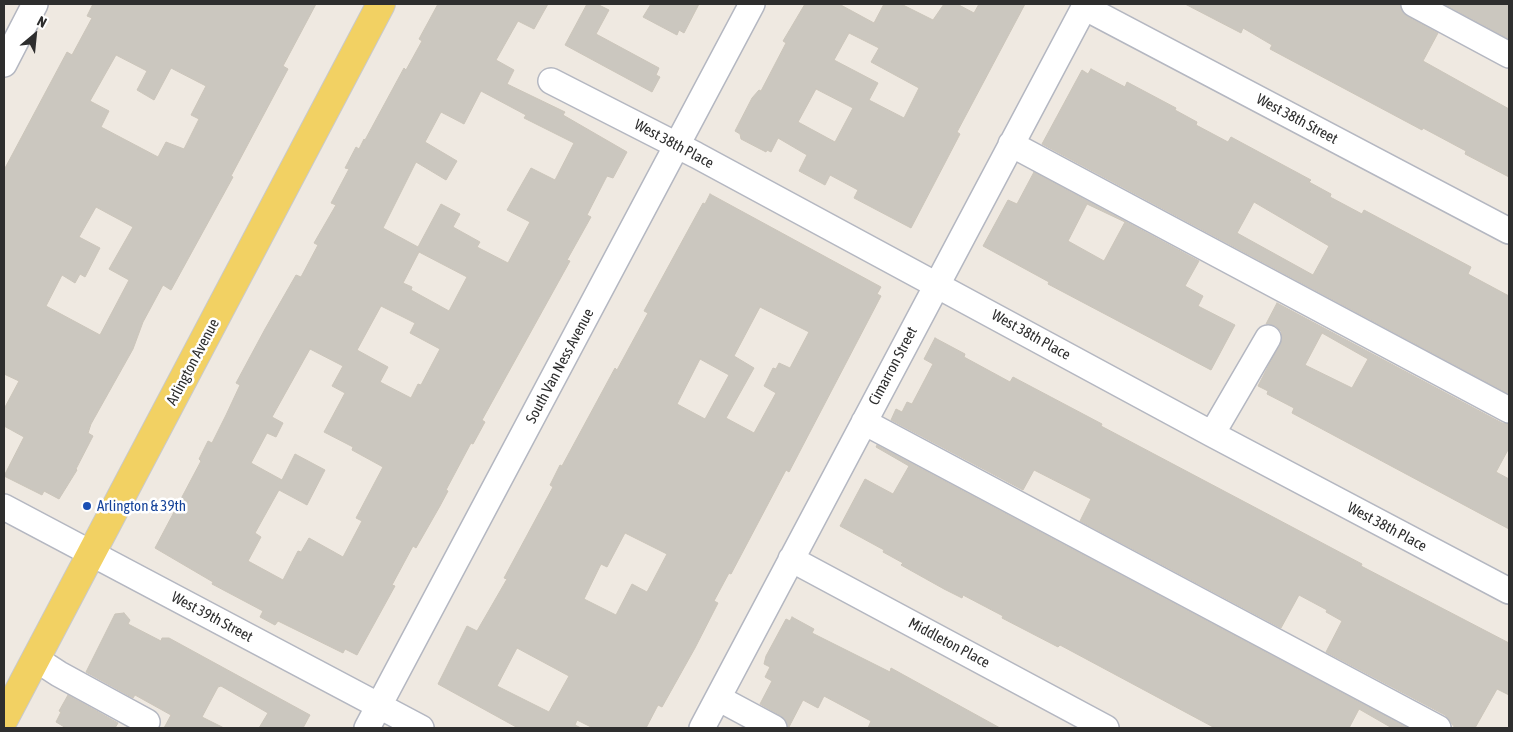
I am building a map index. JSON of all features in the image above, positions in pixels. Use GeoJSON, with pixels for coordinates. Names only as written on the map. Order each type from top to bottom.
{"type":"FeatureCollection","features":[{"type":"Feature","properties":{"kind":"main road","name":"Arlington Avenue"},"geometry":{"type":"LineString","coordinates":[[4,719],[381,4]]}},
{"type":"Feature","properties":{"kind":"street"},"geometry":{"type":"LineString","coordinates":[[4,64],[35,4]]}},
{"type":"Feature","properties":{"kind":"street","name":"South Van Ness Avenue"},"geometry":{"type":"LineString","coordinates":[[367,728],[752,4]]}},
{"type":"Feature","properties":{"kind":"street"},"geometry":{"type":"LineString","coordinates":[[1414,4],[1509,54]]}},
{"type":"Feature","properties":{"kind":"street","name":"Cimarron Street"},"geometry":{"type":"LineString","coordinates":[[702,728],[1085,5]]}},
{"type":"Feature","properties":{"kind":"street","name":"West 38th Street"},"geometry":{"type":"LineString","coordinates":[[1085,5],[1509,231]]}},
{"type":"Feature","properties":{"kind":"street","name":"West 38th Place"},"geometry":{"type":"LineString","coordinates":[[552,80],[677,145],[1212,434],[1509,591]]}},
{"type":"Feature","properties":{"kind":"street"},"geometry":{"type":"LineString","coordinates":[[1011,144],[1509,410]]}},
{"type":"Feature","properties":{"kind":"street"},"geometry":{"type":"LineString","coordinates":[[1212,434],[1268,338]]}},
{"type":"Feature","properties":{"kind":"street"},"geometry":{"type":"LineString","coordinates":[[864,422],[1438,728]]}},
{"type":"Feature","properties":{"kind":"street","name":"West 39th Street"},"geometry":{"type":"LineString","coordinates":[[4,507],[421,728]]}},
{"type":"Feature","properties":{"kind":"street","name":"Middleton Place"},"geometry":{"type":"LineString","coordinates":[[791,558],[1106,728]]}},
{"type":"Feature","properties":{"kind":"street"},"geometry":{"type":"LineString","coordinates":[[36,659],[58,674],[147,722]]}},
{"type":"Feature","properties":{"kind":"street"},"geometry":{"type":"LineString","coordinates":[[718,698],[774,728]]}},
{"type":"Feature","properties":{"kind":"building"},"geometry":{"type":"Polygon","coordinates":[[[93,4],[316,4],[283,66],[288,69],[231,176],[233,177],[171,290],[163,285],[143,322],[133,349],[91,424],[88,433],[93,436],[77,470],[59,499],[44,491],[42,495],[4,476],[24,437],[4,426],[4,409],[19,381],[4,374],[4,170],[67,52],[72,55],[92,18],[87,16],[93,4]],[[116,55],[90,101],[109,111],[101,127],[158,157],[166,142],[184,149],[199,119],[191,115],[206,86],[171,68],[154,100],[137,90],[147,71],[116,55]],[[96,207],[79,237],[100,248],[85,277],[80,274],[75,283],[62,275],[46,306],[100,335],[129,280],[109,269],[133,227],[96,207]]]}},
{"type":"Feature","properties":{"kind":"building"},"geometry":{"type":"Polygon","coordinates":[[[438,4],[548,4],[534,29],[518,21],[496,60],[514,70],[507,84],[565,112],[563,115],[627,152],[613,178],[607,176],[587,215],[591,217],[567,260],[570,261],[482,420],[485,422],[473,444],[471,443],[446,490],[448,491],[440,506],[416,548],[413,546],[392,585],[395,586],[357,655],[345,649],[343,653],[278,621],[275,625],[260,617],[263,611],[212,584],[213,582],[155,548],[201,461],[199,459],[208,441],[212,443],[240,385],[236,383],[265,329],[296,275],[301,277],[318,245],[314,243],[336,205],[331,203],[349,169],[345,168],[356,147],[359,149],[365,140],[404,68],[406,70],[422,41],[419,39],[438,4]],[[481,91],[464,124],[441,112],[425,142],[457,161],[446,180],[416,162],[383,228],[418,247],[441,204],[460,214],[453,227],[480,242],[477,247],[508,263],[530,222],[507,210],[531,168],[555,180],[574,143],[524,118],[526,115],[481,91]],[[419,252],[403,283],[412,287],[411,290],[449,311],[467,277],[419,252]],[[381,306],[357,350],[388,367],[380,382],[411,398],[418,384],[421,385],[440,349],[410,333],[415,323],[381,306]],[[310,349],[272,417],[283,423],[276,437],[267,433],[251,463],[282,480],[295,454],[325,470],[307,505],[279,490],[255,533],[261,537],[248,561],[283,580],[298,551],[301,552],[309,538],[343,557],[362,521],[356,518],[383,467],[352,450],[353,447],[324,432],[345,393],[332,386],[343,366],[310,349]]]}},
{"type":"Feature","properties":{"kind":"building"},"geometry":{"type":"Polygon","coordinates":[[[587,4],[597,4],[609,10],[596,34],[659,68],[656,75],[660,77],[652,92],[565,45],[587,4]]]}},
{"type":"Feature","properties":{"kind":"building"},"geometry":{"type":"Polygon","coordinates":[[[651,4],[699,4],[684,33],[679,30],[677,35],[643,17],[651,4]]]}},
{"type":"Feature","properties":{"kind":"building"},"geometry":{"type":"Polygon","coordinates":[[[805,4],[839,4],[874,23],[884,4],[901,4],[933,20],[944,4],[957,4],[974,13],[979,4],[1025,4],[957,132],[960,134],[911,228],[854,198],[858,190],[830,175],[825,185],[799,171],[807,155],[778,138],[771,152],[767,150],[766,152],[741,139],[740,134],[735,131],[752,98],[759,90],[761,91],[786,43],[783,41],[805,4]],[[849,33],[834,60],[878,83],[869,100],[904,118],[919,88],[871,62],[879,48],[849,33]],[[816,89],[798,122],[835,142],[853,108],[816,89]]]}},
{"type":"Feature","properties":{"kind":"building"},"geometry":{"type":"Polygon","coordinates":[[[1185,4],[1400,5],[1407,16],[1438,33],[1423,61],[1509,109],[1509,177],[1465,154],[1466,151],[1423,128],[1422,130],[1270,49],[1272,45],[1243,28],[1241,33],[1185,4]]]}},
{"type":"Feature","properties":{"kind":"building"},"geometry":{"type":"Polygon","coordinates":[[[1444,4],[1509,4],[1509,39],[1444,4]]]}},
{"type":"Feature","properties":{"kind":"building"},"geometry":{"type":"Polygon","coordinates":[[[1091,69],[1125,87],[1127,82],[1176,108],[1175,110],[1197,122],[1196,125],[1228,142],[1231,137],[1311,180],[1309,182],[1331,194],[1330,197],[1362,214],[1364,210],[1471,267],[1468,274],[1509,296],[1509,394],[1042,144],[1082,70],[1088,74],[1091,69]],[[1254,202],[1237,233],[1313,275],[1329,246],[1254,202]]]}},
{"type":"Feature","properties":{"kind":"building"},"geometry":{"type":"Polygon","coordinates":[[[1034,172],[1199,261],[1185,286],[1203,296],[1198,306],[1235,325],[1211,370],[1048,284],[1049,282],[983,246],[1008,200],[1017,204],[1034,172]],[[1087,204],[1068,241],[1104,261],[1125,222],[1087,204]]]}},
{"type":"Feature","properties":{"kind":"building"},"geometry":{"type":"Polygon","coordinates":[[[710,194],[881,287],[877,294],[881,296],[789,472],[786,470],[731,574],[729,573],[714,601],[718,603],[695,648],[662,707],[658,705],[646,728],[593,728],[577,720],[575,725],[581,728],[518,728],[438,684],[467,626],[477,631],[507,579],[504,578],[553,487],[550,485],[560,465],[562,466],[615,368],[617,370],[648,313],[644,311],[703,203],[705,204],[710,194]],[[760,307],[734,356],[754,368],[726,418],[754,433],[776,393],[764,386],[773,368],[776,369],[779,363],[790,368],[809,332],[760,307]],[[700,359],[677,404],[705,419],[729,375],[700,359]],[[625,533],[607,567],[601,564],[584,599],[616,615],[632,584],[647,592],[667,554],[625,533]],[[517,648],[497,686],[549,712],[569,676],[517,648]]]}},
{"type":"Feature","properties":{"kind":"building"},"geometry":{"type":"Polygon","coordinates":[[[1277,303],[1502,423],[1509,424],[1509,448],[1496,472],[1509,479],[1509,529],[1292,413],[1294,408],[1267,394],[1268,391],[1258,386],[1282,339],[1281,331],[1276,326],[1266,324],[1277,303]],[[1322,333],[1305,365],[1352,388],[1368,359],[1322,333]]]}},
{"type":"Feature","properties":{"kind":"building"},"geometry":{"type":"Polygon","coordinates":[[[935,338],[965,354],[964,357],[1010,382],[1013,377],[1102,424],[1101,426],[1362,564],[1361,566],[1509,643],[1509,695],[1497,689],[1475,728],[1455,728],[1445,715],[1326,652],[1342,621],[1326,612],[1327,610],[1299,595],[1281,628],[1080,521],[1091,499],[1034,470],[1023,490],[891,420],[896,409],[902,412],[907,402],[912,404],[933,364],[924,359],[935,338]]]}},
{"type":"Feature","properties":{"kind":"building"},"geometry":{"type":"Polygon","coordinates":[[[877,445],[1408,728],[1392,728],[1359,709],[1349,728],[1215,728],[1060,645],[1058,647],[1002,618],[1003,616],[963,595],[962,598],[944,589],[901,565],[903,563],[883,552],[884,550],[840,526],[865,479],[893,494],[909,466],[876,447],[877,445]]]}},
{"type":"Feature","properties":{"kind":"building"},"geometry":{"type":"Polygon","coordinates":[[[124,613],[130,620],[128,624],[161,641],[162,638],[169,638],[310,715],[303,728],[259,728],[268,713],[221,686],[218,687],[202,717],[224,728],[164,728],[171,715],[135,695],[133,698],[86,672],[115,614],[124,613]]]}},
{"type":"Feature","properties":{"kind":"building"},"geometry":{"type":"Polygon","coordinates":[[[792,617],[814,629],[812,633],[890,672],[891,668],[1000,728],[868,728],[871,721],[824,696],[818,708],[803,700],[789,727],[781,716],[760,704],[772,681],[765,677],[770,667],[764,664],[766,656],[786,619],[790,621],[792,617]]]}},
{"type":"Feature","properties":{"kind":"building"},"geometry":{"type":"Polygon","coordinates":[[[68,695],[118,723],[115,728],[66,728],[56,722],[61,712],[59,711],[68,695]]]}},
{"type":"Feature","properties":{"kind":"place","name":"Arlington & 39th"},"geometry":{"type":"Point","coordinates":[87,506]}}]}
